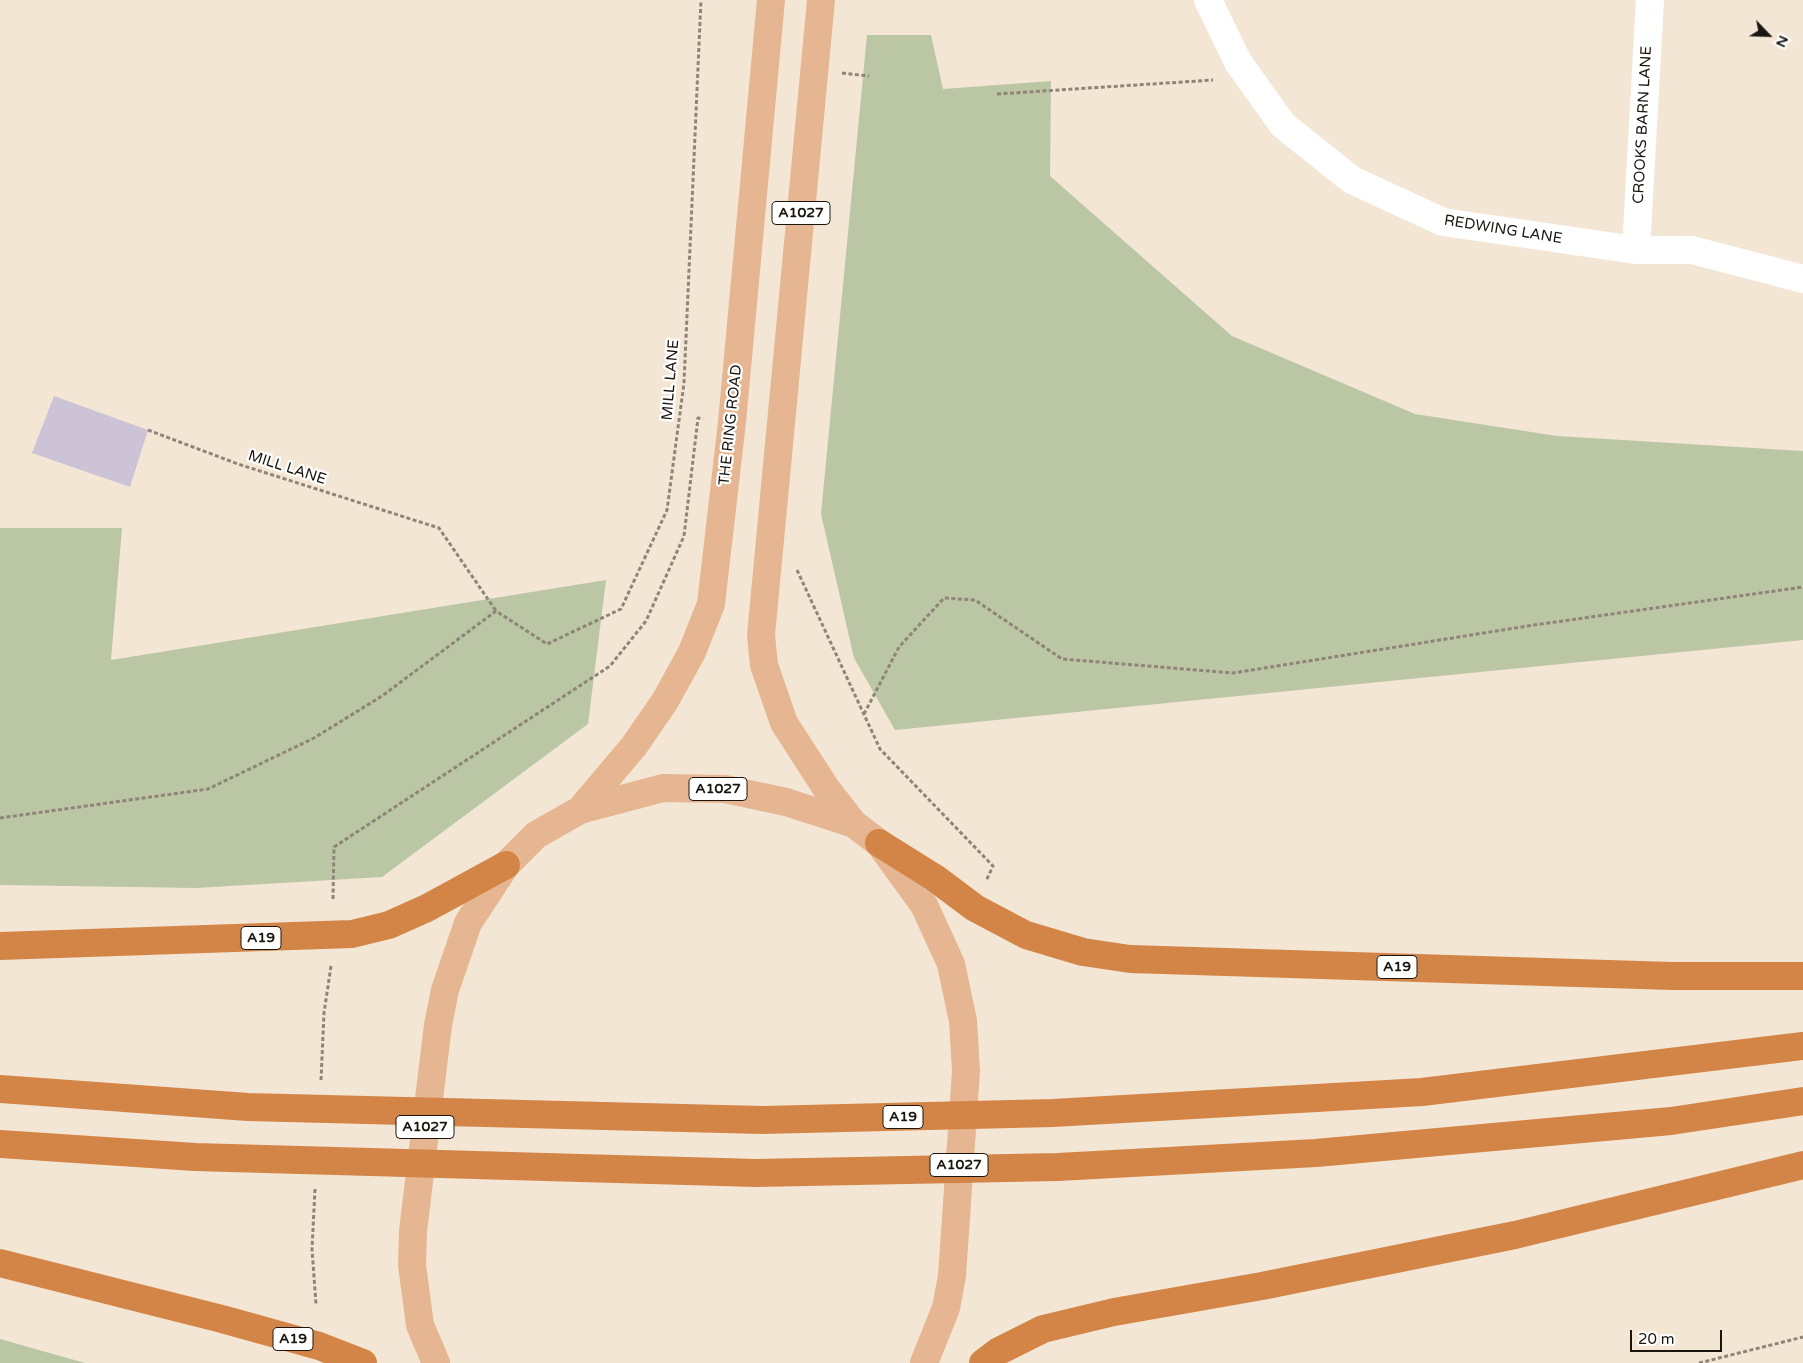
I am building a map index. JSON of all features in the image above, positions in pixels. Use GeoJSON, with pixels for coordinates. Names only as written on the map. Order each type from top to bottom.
{"type":"FeatureCollection","features":[{"type":"Feature","properties":{"kind":"highway","name":"A19"},"geometry":{"type":"LineString","coordinates":[[879,843],[934,878],[975,908],[1026,935],[1083,952],[1130,959],[1662,976],[1803,976]]}},
{"type":"Feature","properties":{"kind":"highway","name":"A19"},"geometry":{"type":"LineString","coordinates":[[0,946],[352,934],[389,925],[427,908],[506,865]]}},
{"type":"Feature","properties":{"kind":"highway","name":"A19"},"geometry":{"type":"LineString","coordinates":[[0,1089],[287,1108],[762,1120],[1053,1113],[1422,1092],[1803,1046]]}},
{"type":"Feature","properties":{"kind":"highway"},"geometry":{"type":"LineString","coordinates":[[0,1144],[195,1157],[756,1173],[1058,1167],[1316,1153],[1671,1120],[1803,1101]]}},
{"type":"Feature","properties":{"kind":"highway"},"geometry":{"type":"LineString","coordinates":[[983,1363],[999,1351],[1042,1329],[1114,1312],[1262,1286],[1515,1235],[1748,1180],[1803,1165]]}},
{"type":"Feature","properties":{"kind":"highway","name":"A19"},"geometry":{"type":"LineString","coordinates":[[0,1263],[222,1319],[319,1346],[363,1363]]}},
{"type":"Feature","properties":{"kind":"main road","name":"THE RING ROAD"},"geometry":{"type":"LineString","coordinates":[[580,810],[634,746],[665,700],[692,652],[712,604],[732,422],[771,0]]}},
{"type":"Feature","properties":{"kind":"main road","name":"A1027"},"geometry":{"type":"LineString","coordinates":[[821,0],[761,635],[764,665],[784,723],[826,788],[854,824],[879,843],[924,905],[952,964],[963,1021],[966,1071],[952,1276],[946,1308],[924,1363]]}},
{"type":"Feature","properties":{"kind":"main road","name":"A1027"},"geometry":{"type":"LineString","coordinates":[[436,1363],[420,1325],[412,1265],[413,1231],[438,1025],[445,990],[468,924],[506,865],[536,836],[580,810],[663,788],[725,789],[786,802],[854,824]]}},
{"type":"Feature","properties":{"kind":"street","name":"REDWING LANE"},"geometry":{"type":"LineString","coordinates":[[1208,0],[1238,62],[1283,125],[1352,180],[1443,222],[1636,250],[1692,250],[1803,279]]}},
{"type":"Feature","properties":{"kind":"street","name":"CROOKS BARN LANE"},"geometry":{"type":"LineString","coordinates":[[1636,250],[1650,0]]}},
{"type":"Feature","properties":{"kind":"path","name":"MILL LANE"},"geometry":{"type":"LineString","coordinates":[[148,430],[238,464],[438,528],[496,611],[547,644],[621,609],[668,510],[684,383],[701,0]]}},
{"type":"Feature","properties":{"kind":"path"},"geometry":{"type":"LineString","coordinates":[[997,94],[1249,77]]}},
{"type":"Feature","properties":{"kind":"path"},"geometry":{"type":"LineString","coordinates":[[333,899],[334,847],[610,666],[646,621],[684,536],[698,418],[732,422]]}},
{"type":"Feature","properties":{"kind":"path"},"geometry":{"type":"LineString","coordinates":[[794,562],[880,749],[993,866],[975,908]]}},
{"type":"Feature","properties":{"kind":"path"},"geometry":{"type":"LineString","coordinates":[[864,714],[899,646],[944,598],[975,600],[1062,659],[1233,673],[1534,625],[1803,587]]}},
{"type":"Feature","properties":{"kind":"path"},"geometry":{"type":"LineString","coordinates":[[0,818],[208,789],[314,738],[382,696],[496,611]]}},
{"type":"Feature","properties":{"kind":"path"},"geometry":{"type":"LineString","coordinates":[[324,1013],[331,966]]}},
{"type":"Feature","properties":{"kind":"path"},"geometry":{"type":"LineString","coordinates":[[312,1249],[316,1304]]}},
{"type":"Feature","properties":{"kind":"path"},"geometry":{"type":"LineString","coordinates":[[1699,1363],[1803,1337]]}},
{"type":"Feature","properties":{"kind":"green space"},"geometry":{"type":"Polygon","coordinates":[[[867,35],[931,35],[943,89],[1051,81],[1050,176],[1232,336],[1415,414],[1557,436],[1803,451],[1803,640],[895,730],[854,658],[821,514],[867,35]]]}},
{"type":"Feature","properties":{"kind":"green space"},"geometry":{"type":"Polygon","coordinates":[[[0,528],[122,528],[111,660],[606,580],[588,724],[382,877],[197,888],[0,885],[0,528]]]}},
{"type":"Feature","properties":{"kind":"green space"},"geometry":{"type":"Polygon","coordinates":[[[0,1339],[85,1363],[0,1363],[0,1339]]]}},
{"type":"Feature","properties":{"kind":"building"},"geometry":{"type":"Polygon","coordinates":[[[54,396],[148,430],[130,487],[32,453],[54,396]]]}}]}
